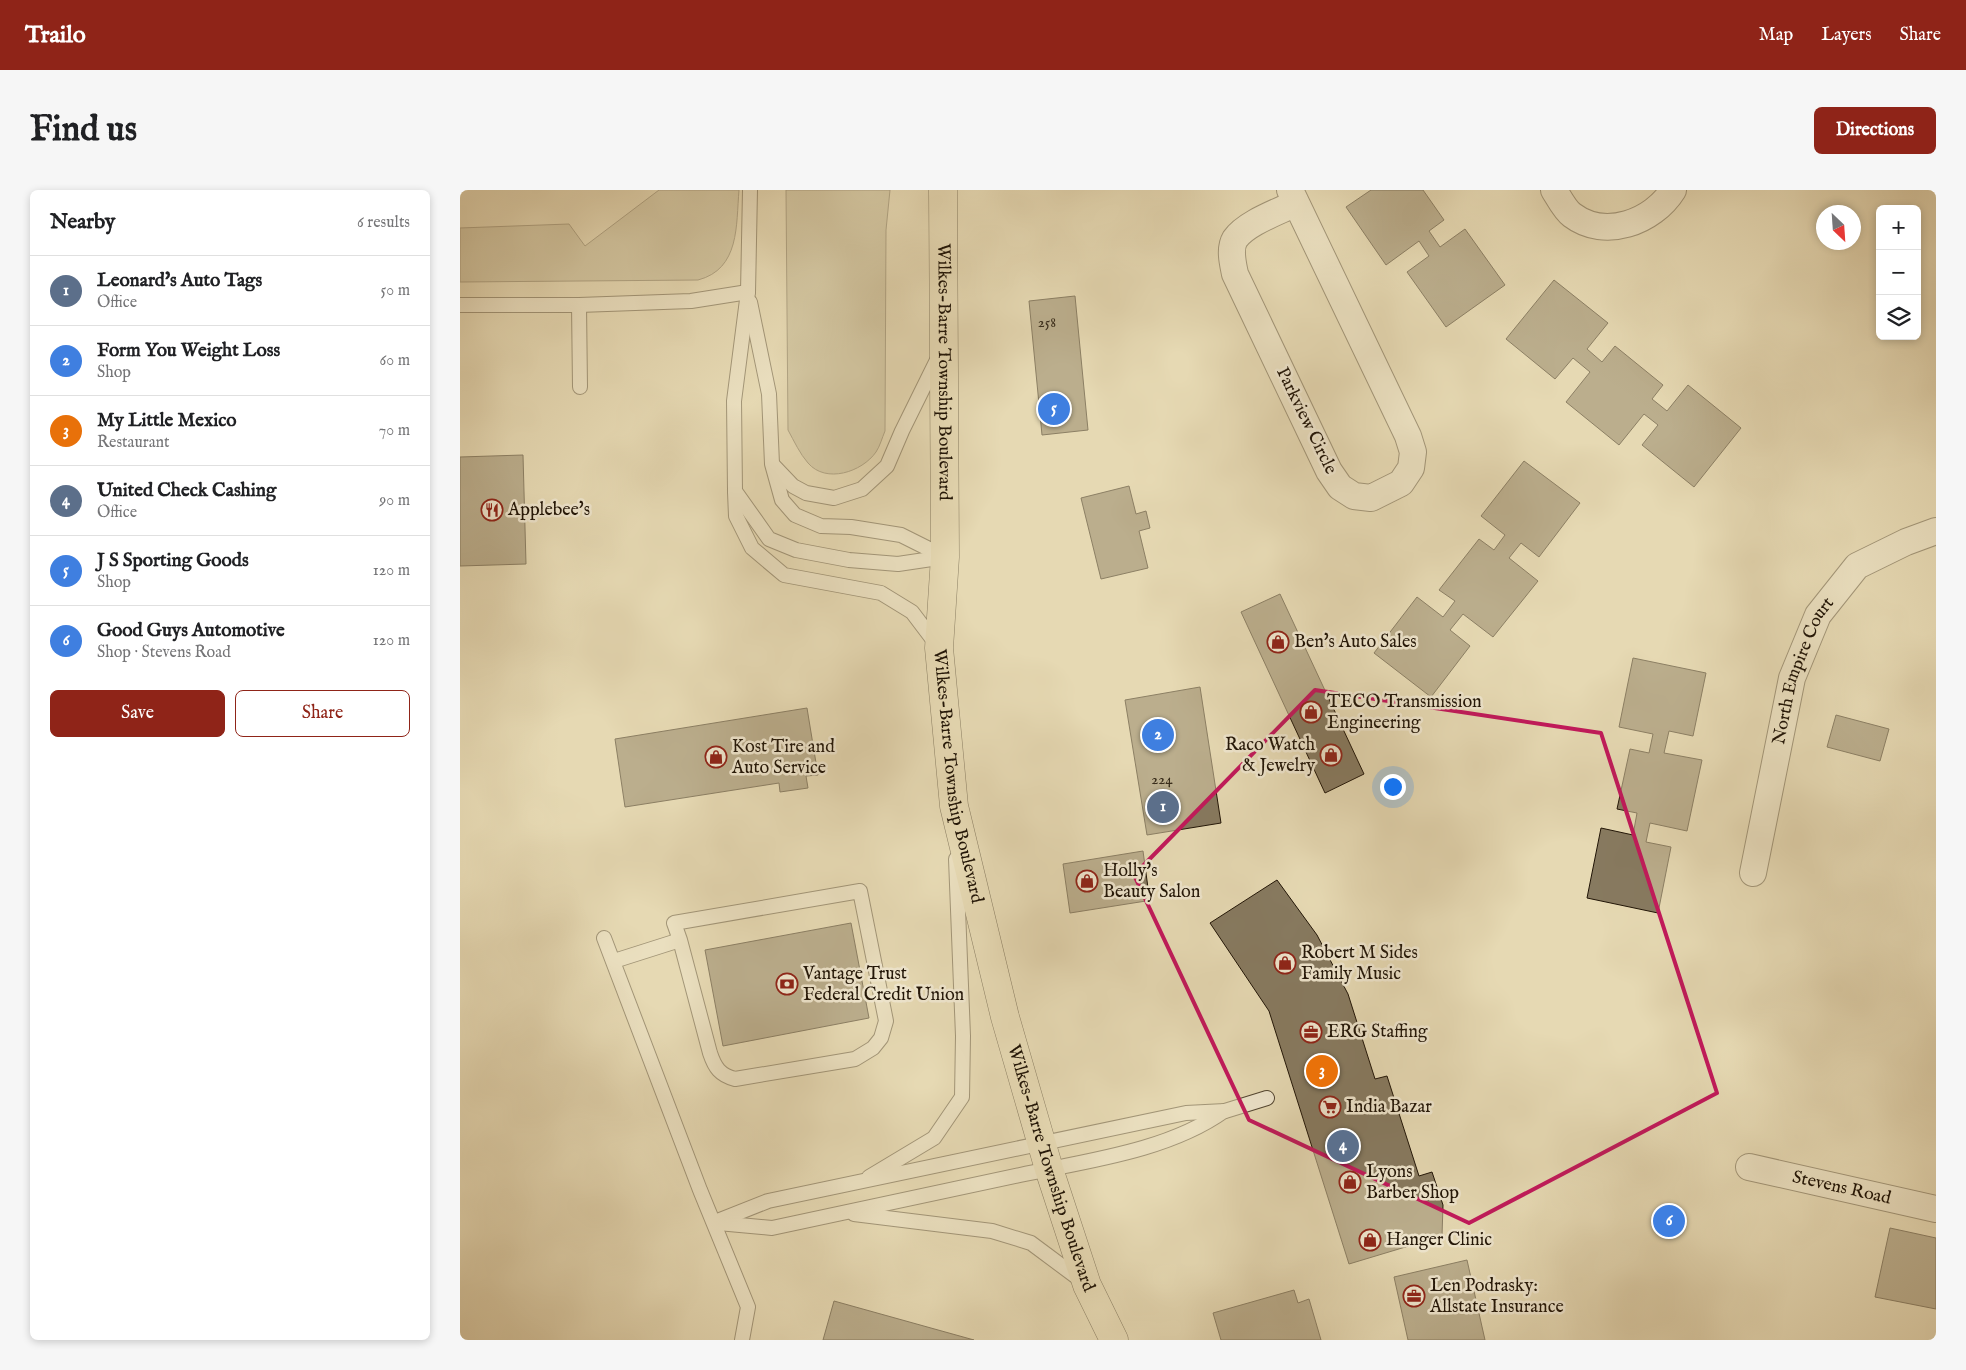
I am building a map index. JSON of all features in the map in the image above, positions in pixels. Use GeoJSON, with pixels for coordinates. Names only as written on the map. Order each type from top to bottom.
{"type":"FeatureCollection","features":[{"type":"Feature","properties":{"kind":"main road","name":"Wilkes-Barre Township Boulevard"},"geometry":{"type":"LineString","coordinates":[[943,190],[946,557],[940,648],[954,806],[995,980],[1041,1143],[1087,1285],[1114,1340]]}},
{"type":"Feature","properties":{"kind":"street"},"geometry":{"type":"LineString","coordinates":[[1554,190],[1571,215],[1594,226],[1619,227],[1646,216],[1669,197],[1673,190]]}},
{"type":"Feature","properties":{"kind":"street","name":"Parkview Circle"},"geometry":{"type":"LineString","coordinates":[[1293,197],[1408,436],[1413,452],[1411,468],[1401,483],[1371,498],[1354,496],[1340,487],[1329,471],[1235,274],[1232,255],[1234,240],[1249,226],[1293,197]]}},
{"type":"Feature","properties":{"kind":"street","name":"North Empire Court"},"geometry":{"type":"LineString","coordinates":[[1753,873],[1792,678],[1818,615],[1856,566],[1936,530]]}},
{"type":"Feature","properties":{"kind":"street","name":"Stevens Road"},"geometry":{"type":"LineString","coordinates":[[1749,1167],[1936,1209]]}},
{"type":"Feature","properties":{"kind":"lane"},"geometry":{"type":"LineString","coordinates":[[750,190],[748,292],[734,401],[736,516],[752,548],[784,575],[880,593],[912,612],[940,648]]}},
{"type":"Feature","properties":{"kind":"lane"},"geometry":{"type":"LineString","coordinates":[[460,305],[579,306],[691,301],[748,292]]}},
{"type":"Feature","properties":{"kind":"lane"},"geometry":{"type":"LineString","coordinates":[[748,292],[769,394],[772,464],[782,500],[795,514],[821,526],[851,526],[901,535],[946,557]]}},
{"type":"Feature","properties":{"kind":"lane"},"geometry":{"type":"LineString","coordinates":[[579,306],[580,387]]}},
{"type":"Feature","properties":{"kind":"lane"},"geometry":{"type":"LineString","coordinates":[[772,464],[793,486],[806,493],[834,498],[862,490],[887,466],[944,346]]}},
{"type":"Feature","properties":{"kind":"lane"},"geometry":{"type":"LineString","coordinates":[[735,491],[769,539],[796,550],[849,560],[898,564],[946,557]]}},
{"type":"Feature","properties":{"kind":"lane"},"geometry":{"type":"LineString","coordinates":[[863,1181],[934,1138],[962,1097],[963,1036],[954,806]]}},
{"type":"Feature","properties":{"kind":"lane"},"geometry":{"type":"LineString","coordinates":[[860,891],[886,1021],[881,1038],[873,1048],[855,1059],[735,1079],[725,1076],[715,1067],[710,1053],[680,940],[674,923],[860,891]]}},
{"type":"Feature","properties":{"kind":"lane"},"geometry":{"type":"LineString","coordinates":[[604,938],[700,1190],[715,1222],[748,1307],[742,1340]]}},
{"type":"Feature","properties":{"kind":"lane"},"geometry":{"type":"LineString","coordinates":[[614,961],[680,940]]}},
{"type":"Feature","properties":{"kind":"lane"},"geometry":{"type":"LineString","coordinates":[[715,1222],[768,1201],[1186,1113],[1225,1110],[1267,1098]]}},
{"type":"Feature","properties":{"kind":"lane"},"geometry":{"type":"LineString","coordinates":[[715,1222],[772,1228],[1116,1155],[1178,1136],[1212,1120],[1225,1110]]}},
{"type":"Feature","properties":{"kind":"lane"},"geometry":{"type":"LineString","coordinates":[[843,1213],[992,1231],[1031,1243],[1087,1285]]}},
{"type":"Feature","properties":{"kind":"highlighted area"},"geometry":{"type":"Polygon","coordinates":[[[1315,690],[1601,733],[1717,1093],[1469,1223],[1249,1120],[1134,875],[1315,690]]]}},
{"type":"Feature","properties":{"kind":"shaded area"},"geometry":{"type":"Polygon","coordinates":[[[659,190],[739,190],[736,231],[733,244],[729,256],[722,266],[712,274],[698,280],[460,282],[460,228],[569,224],[585,246],[659,190]]]}},
{"type":"Feature","properties":{"kind":"shaded area"},"geometry":{"type":"Polygon","coordinates":[[[786,190],[890,190],[886,230],[885,431],[877,450],[870,459],[853,470],[844,473],[824,473],[808,463],[802,456],[788,430],[786,190]]]}},
{"type":"Feature","properties":{"kind":"building"},"geometry":{"type":"Polygon","coordinates":[[[1371,190],[1423,190],[1444,220],[1429,231],[1440,247],[1465,229],[1505,285],[1446,327],[1407,272],[1429,256],[1419,241],[1386,265],[1346,207],[1371,190]]]}},
{"type":"Feature","properties":{"kind":"building"},"geometry":{"type":"Polygon","coordinates":[[[1554,280],[1608,323],[1587,349],[1602,362],[1615,346],[1663,385],[1652,399],[1667,411],[1688,385],[1741,428],[1694,487],[1642,445],[1658,425],[1644,414],[1619,445],[1566,402],[1590,372],[1573,358],[1555,379],[1506,339],[1554,280]]]}},
{"type":"Feature","properties":{"kind":"building"},"geometry":{"type":"Polygon","coordinates":[[[1075,296],[1088,430],[1042,435],[1029,301],[1075,296]]]}},
{"type":"Feature","properties":{"kind":"building","name":"Applebee's"},"geometry":{"type":"Polygon","coordinates":[[[523,455],[526,564],[460,566],[460,457],[523,455]]]}},
{"type":"Feature","properties":{"kind":"building"},"geometry":{"type":"Polygon","coordinates":[[[1524,461],[1580,503],[1539,557],[1521,543],[1509,558],[1538,581],[1493,637],[1463,614],[1450,630],[1470,646],[1431,697],[1374,653],[1417,597],[1443,617],[1455,601],[1439,590],[1479,539],[1494,550],[1505,535],[1481,516],[1524,461]]]}},
{"type":"Feature","properties":{"kind":"building"},"geometry":{"type":"Polygon","coordinates":[[[1129,486],[1136,514],[1146,511],[1150,528],[1139,531],[1148,568],[1101,579],[1081,498],[1129,486]]]}},
{"type":"Feature","properties":{"kind":"building"},"geometry":{"type":"Polygon","coordinates":[[[1280,594],[1364,774],[1325,793],[1241,612],[1280,594]]]}},
{"type":"Feature","properties":{"kind":"building"},"geometry":{"type":"Polygon","coordinates":[[[1633,658],[1706,673],[1693,736],[1669,731],[1664,753],[1702,760],[1687,831],[1650,823],[1646,842],[1671,847],[1658,913],[1587,898],[1601,828],[1633,835],[1637,813],[1617,809],[1630,749],[1649,753],[1653,734],[1619,727],[1633,658]]]}},
{"type":"Feature","properties":{"kind":"building"},"geometry":{"type":"Polygon","coordinates":[[[1200,687],[1221,823],[1147,835],[1125,700],[1200,687]]]}},
{"type":"Feature","properties":{"kind":"building","name":"Kost Tire and Auto Service"},"geometry":{"type":"Polygon","coordinates":[[[807,708],[818,775],[806,776],[808,788],[780,792],[779,783],[625,807],[615,739],[807,708]]]}},
{"type":"Feature","properties":{"kind":"building"},"geometry":{"type":"Polygon","coordinates":[[[1836,715],[1889,729],[1880,761],[1827,747],[1836,715]]]}},
{"type":"Feature","properties":{"kind":"building"},"geometry":{"type":"Polygon","coordinates":[[[1143,851],[1148,888],[1144,889],[1146,901],[1070,913],[1063,864],[1143,851]]]}},
{"type":"Feature","properties":{"kind":"building"},"geometry":{"type":"Polygon","coordinates":[[[1277,880],[1317,935],[1348,994],[1375,1079],[1387,1076],[1419,1176],[1432,1172],[1443,1205],[1442,1236],[1349,1264],[1269,1011],[1210,923],[1277,880]]]}},
{"type":"Feature","properties":{"kind":"building","name":"Vantage Trust Federal Credit Union"},"geometry":{"type":"Polygon","coordinates":[[[851,923],[869,1018],[723,1046],[705,950],[851,923]]]}},
{"type":"Feature","properties":{"kind":"building"},"geometry":{"type":"Polygon","coordinates":[[[1890,1228],[1936,1238],[1936,1309],[1875,1297],[1890,1228]]]}},
{"type":"Feature","properties":{"kind":"building"},"geometry":{"type":"Polygon","coordinates":[[[1467,1260],[1485,1340],[1408,1340],[1394,1277],[1467,1260]]]}},
{"type":"Feature","properties":{"kind":"building"},"geometry":{"type":"Polygon","coordinates":[[[1294,1290],[1298,1303],[1309,1299],[1321,1340],[1221,1340],[1213,1313],[1294,1290]]]}},
{"type":"Feature","properties":{"kind":"building"},"geometry":{"type":"Polygon","coordinates":[[[834,1301],[974,1340],[823,1340],[834,1301]]]}},
{"type":"Feature","properties":{"kind":"place","name":"J S Sporting Goods"},"geometry":{"type":"Point","coordinates":[1054,409]}},
{"type":"Feature","properties":{"kind":"place","name":"Applebee's"},"geometry":{"type":"Point","coordinates":[492,510]}},
{"type":"Feature","properties":{"kind":"place","name":"Ben's Auto Sales"},"geometry":{"type":"Point","coordinates":[1278,642]}},
{"type":"Feature","properties":{"kind":"place","name":"TECO Transmission Engineering"},"geometry":{"type":"Point","coordinates":[1311,712]}},
{"type":"Feature","properties":{"kind":"place","name":"Form You Weight Loss"},"geometry":{"type":"Point","coordinates":[1158,735]}},
{"type":"Feature","properties":{"kind":"place","name":"Raco Watch & Jewelry"},"geometry":{"type":"Point","coordinates":[1331,755]}},
{"type":"Feature","properties":{"kind":"place","name":"Kost Tire and Auto Service"},"geometry":{"type":"Point","coordinates":[716,757]}},
{"type":"Feature","properties":{"kind":"place","name":"Leonard's Auto Tags"},"geometry":{"type":"Point","coordinates":[1163,807]}},
{"type":"Feature","properties":{"kind":"place","name":"Holly's Beauty Salon"},"geometry":{"type":"Point","coordinates":[1087,881]}},
{"type":"Feature","properties":{"kind":"place","name":"Robert M Sides Family Music"},"geometry":{"type":"Point","coordinates":[1285,963]}},
{"type":"Feature","properties":{"kind":"place","name":"Vantage Trust Federal Credit Union"},"geometry":{"type":"Point","coordinates":[787,984]}},
{"type":"Feature","properties":{"kind":"place","name":"ERG Staffing"},"geometry":{"type":"Point","coordinates":[1311,1032]}},
{"type":"Feature","properties":{"kind":"place","name":"My Little Mexico"},"geometry":{"type":"Point","coordinates":[1322,1071]}},
{"type":"Feature","properties":{"kind":"place","name":"India Bazar"},"geometry":{"type":"Point","coordinates":[1330,1107]}},
{"type":"Feature","properties":{"kind":"place","name":"United Check Cashing"},"geometry":{"type":"Point","coordinates":[1343,1146]}},
{"type":"Feature","properties":{"kind":"place","name":"Lyons Barber Shop"},"geometry":{"type":"Point","coordinates":[1350,1182]}},
{"type":"Feature","properties":{"kind":"place","name":"Good Guys Automotive"},"geometry":{"type":"Point","coordinates":[1669,1221]}},
{"type":"Feature","properties":{"kind":"place","name":"Hanger Clinic"},"geometry":{"type":"Point","coordinates":[1370,1240]}},
{"type":"Feature","properties":{"kind":"place","name":"Len Podrasky: Allstate Insurance"},"geometry":{"type":"Point","coordinates":[1414,1296]}}]}
